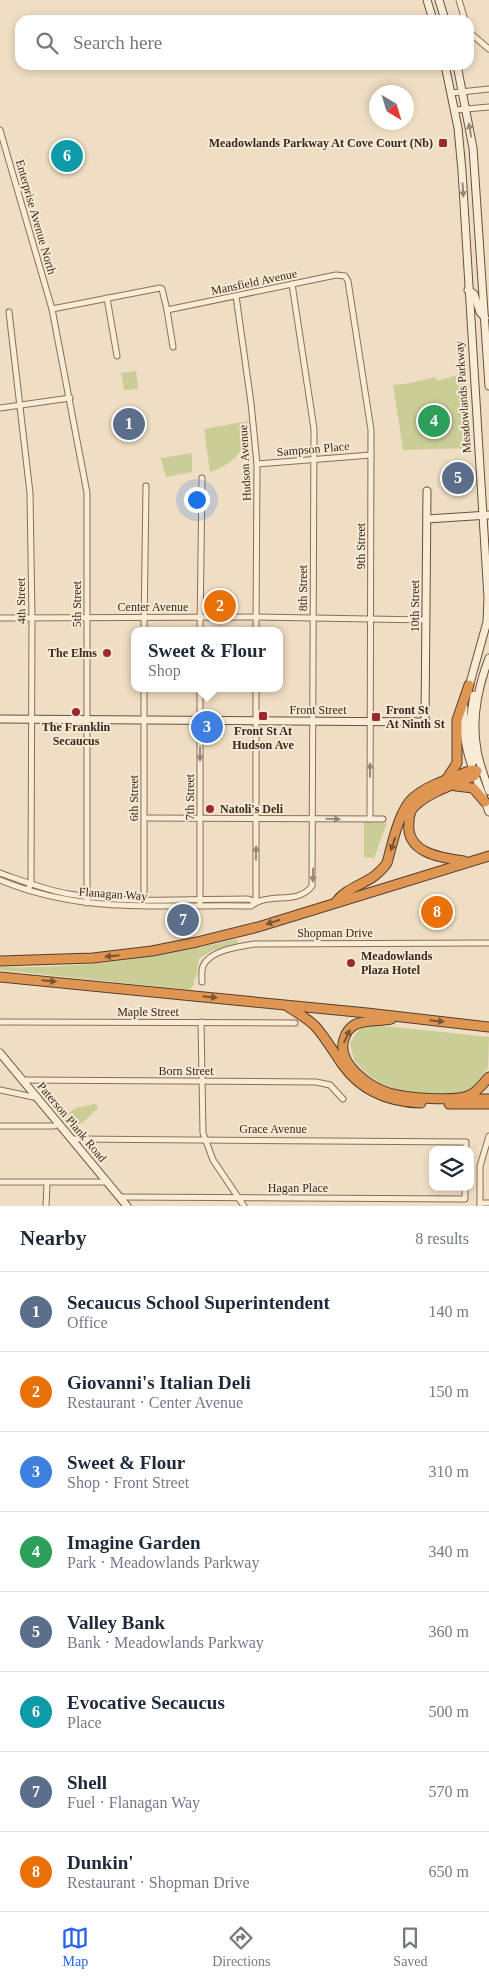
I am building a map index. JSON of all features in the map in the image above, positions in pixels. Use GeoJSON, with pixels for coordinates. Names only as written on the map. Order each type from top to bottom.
{"type":"FeatureCollection","features":[{"type":"Feature","properties":{"kind":"highway"},"geometry":{"type":"LineString","coordinates":[[469,685],[457,720],[457,763],[444,786],[414,807],[409,816],[408,827],[410,836],[421,850],[430,854],[472,860]]}},
{"type":"Feature","properties":{"kind":"highway"},"geometry":{"type":"LineString","coordinates":[[336,902],[343,893],[365,883],[381,871],[387,863],[406,807],[413,797],[475,772]]}},
{"type":"Feature","properties":{"kind":"highway"},"geometry":{"type":"LineString","coordinates":[[444,786],[468,786],[478,791],[487,802]]}},
{"type":"Feature","properties":{"kind":"highway"},"geometry":{"type":"LineString","coordinates":[[0,961],[93,958],[170,948],[240,932],[489,856]]}},
{"type":"Feature","properties":{"kind":"highway"},"geometry":{"type":"LineString","coordinates":[[0,977],[285,1004],[489,1027]]}},
{"type":"Feature","properties":{"kind":"highway"},"geometry":{"type":"LineString","coordinates":[[285,1004],[314,1025],[349,1073],[370,1092],[401,1102],[489,1104]]}},
{"type":"Feature","properties":{"kind":"highway"},"geometry":{"type":"LineString","coordinates":[[405,1018],[366,1022],[352,1026],[343,1046],[346,1060],[368,1083],[389,1093],[412,1097],[489,1100]]}},
{"type":"Feature","properties":{"kind":"highway"},"geometry":{"type":"LineString","coordinates":[[451,1099],[469,1096],[477,1091],[489,1077]]}},
{"type":"Feature","properties":{"kind":"main road"},"geometry":{"type":"LineString","coordinates":[[427,0],[432,15]]}},
{"type":"Feature","properties":{"kind":"main road"},"geometry":{"type":"LineString","coordinates":[[439,0],[444,15]]}},
{"type":"Feature","properties":{"kind":"main road","name":"Meadowlands Parkway"},"geometry":{"type":"LineString","coordinates":[[447,70],[455,110],[462,171],[468,290],[486,515],[487,622],[469,685],[463,718],[464,741],[489,812]]}},
{"type":"Feature","properties":{"kind":"main road"},"geometry":{"type":"LineString","coordinates":[[458,70],[474,156],[489,386]]}},
{"type":"Feature","properties":{"kind":"main road"},"geometry":{"type":"LineString","coordinates":[[468,290],[474,294],[480,312],[485,318]]}},
{"type":"Feature","properties":{"kind":"main road","name":"10th Street"},"geometry":{"type":"LineString","coordinates":[[425,722],[427,491]]}},
{"type":"Feature","properties":{"kind":"main road"},"geometry":{"type":"LineString","coordinates":[[427,519],[486,515]]}},
{"type":"Feature","properties":{"kind":"main road"},"geometry":{"type":"LineString","coordinates":[[489,658],[479,685],[475,715],[475,740],[480,765],[489,790]]}},
{"type":"Feature","properties":{"kind":"main road"},"geometry":{"type":"LineString","coordinates":[[475,772],[469,727],[473,698],[479,685]]}},
{"type":"Feature","properties":{"kind":"main road","name":"Front Street"},"geometry":{"type":"LineString","coordinates":[[0,719],[425,722]]}},
{"type":"Feature","properties":{"kind":"main road","name":"Paterson Plank Road"},"geometry":{"type":"LineString","coordinates":[[0,1053],[127,1206]]}},
{"type":"Feature","properties":{"kind":"street"},"geometry":{"type":"LineString","coordinates":[[459,0],[463,15]]}},
{"type":"Feature","properties":{"kind":"street"},"geometry":{"type":"LineString","coordinates":[[474,36],[489,48]]}},
{"type":"Feature","properties":{"kind":"street"},"geometry":{"type":"LineString","coordinates":[[452,93],[489,89]]}},
{"type":"Feature","properties":{"kind":"street"},"geometry":{"type":"LineString","coordinates":[[455,110],[489,108]]}},
{"type":"Feature","properties":{"kind":"street","name":"Enterprise Avenue North"},"geometry":{"type":"LineString","coordinates":[[0,130],[52,309]]}},
{"type":"Feature","properties":{"kind":"street","name":"Mansfield Avenue"},"geometry":{"type":"LineString","coordinates":[[167,310],[336,275],[345,276]]}},
{"type":"Feature","properties":{"kind":"street","name":"9th Street"},"geometry":{"type":"LineString","coordinates":[[345,276],[348,281],[370,424],[370,819]]}},
{"type":"Feature","properties":{"kind":"street","name":"8th Street"},"geometry":{"type":"LineString","coordinates":[[292,284],[314,429],[313,883],[308,892]]}},
{"type":"Feature","properties":{"kind":"street"},"geometry":{"type":"LineString","coordinates":[[52,309],[160,288],[162,289],[167,310],[173,347]]}},
{"type":"Feature","properties":{"kind":"street","name":"Hudson Avenue"},"geometry":{"type":"LineString","coordinates":[[236,296],[251,403],[257,464],[256,627]]}},
{"type":"Feature","properties":{"kind":"street"},"geometry":{"type":"LineString","coordinates":[[107,298],[117,356]]}},
{"type":"Feature","properties":{"kind":"street","name":"5th Street"},"geometry":{"type":"LineString","coordinates":[[52,309],[87,493],[87,900]]}},
{"type":"Feature","properties":{"kind":"street","name":"4th Street"},"geometry":{"type":"LineString","coordinates":[[9,312],[30,493],[32,720],[31,883],[28,890]]}},
{"type":"Feature","properties":{"kind":"street"},"geometry":{"type":"LineString","coordinates":[[0,408],[70,398]]}},
{"type":"Feature","properties":{"kind":"street","name":"Sampson Place"},"geometry":{"type":"LineString","coordinates":[[257,464],[371,455]]}},
{"type":"Feature","properties":{"kind":"street"},"geometry":{"type":"LineString","coordinates":[[200,627],[202,478]]}},
{"type":"Feature","properties":{"kind":"street"},"geometry":{"type":"LineString","coordinates":[[144,627],[146,486]]}},
{"type":"Feature","properties":{"kind":"street","name":"Center Avenue"},"geometry":{"type":"LineString","coordinates":[[0,618],[256,617],[426,620]]}},
{"type":"Feature","properties":{"kind":"street","name":"6th Street"},"geometry":{"type":"LineString","coordinates":[[143,907],[144,692]]}},
{"type":"Feature","properties":{"kind":"street","name":"7th Street"},"geometry":{"type":"LineString","coordinates":[[200,692],[200,906]]}},
{"type":"Feature","properties":{"kind":"street"},"geometry":{"type":"LineString","coordinates":[[256,692],[256,902]]}},
{"type":"Feature","properties":{"kind":"street"},"geometry":{"type":"LineString","coordinates":[[144,818],[383,819]]}},
{"type":"Feature","properties":{"kind":"street","name":"Flanagan Way"},"geometry":{"type":"LineString","coordinates":[[0,872],[60,892],[113,906],[252,906],[263,899],[296,897],[308,892]]}},
{"type":"Feature","properties":{"kind":"street","name":"Flanagan Way"},"geometry":{"type":"LineString","coordinates":[[0,880],[58,898],[87,900],[200,899],[248,900],[256,902]]}},
{"type":"Feature","properties":{"kind":"street"},"geometry":{"type":"LineString","coordinates":[[58,898],[60,892]]}},
{"type":"Feature","properties":{"kind":"street"},"geometry":{"type":"LineString","coordinates":[[113,899],[113,906]]}},
{"type":"Feature","properties":{"kind":"street"},"geometry":{"type":"LineString","coordinates":[[171,906],[172,899]]}},
{"type":"Feature","properties":{"kind":"street","name":"Shopman Drive"},"geometry":{"type":"LineString","coordinates":[[202,982],[203,967],[208,959],[224,951],[254,944],[489,943]]}},
{"type":"Feature","properties":{"kind":"street","name":"Maple Street"},"geometry":{"type":"LineString","coordinates":[[0,1022],[295,1022]]}},
{"type":"Feature","properties":{"kind":"street"},"geometry":{"type":"LineString","coordinates":[[201,1022],[201,1082],[204,1139],[213,1160],[244,1206]]}},
{"type":"Feature","properties":{"kind":"street","name":"Born Street"},"geometry":{"type":"LineString","coordinates":[[23,1080],[318,1082],[330,1085],[343,1099]]}},
{"type":"Feature","properties":{"kind":"street"},"geometry":{"type":"LineString","coordinates":[[0,1090],[38,1098]]}},
{"type":"Feature","properties":{"kind":"street"},"geometry":{"type":"LineString","coordinates":[[0,1126],[54,1126],[60,1124]]}},
{"type":"Feature","properties":{"kind":"street"},"geometry":{"type":"LineString","coordinates":[[489,1136],[487,1151],[480,1166],[480,1205],[489,1203]]}},
{"type":"Feature","properties":{"kind":"street","name":"Grace Avenue"},"geometry":{"type":"LineString","coordinates":[[72,1139],[466,1142],[466,1146]]}},
{"type":"Feature","properties":{"kind":"street"},"geometry":{"type":"LineString","coordinates":[[0,1182],[47,1184],[107,1182]]}},
{"type":"Feature","properties":{"kind":"street"},"geometry":{"type":"LineString","coordinates":[[46,1206],[47,1184]]}},
{"type":"Feature","properties":{"kind":"street","name":"Hagan Place"},"geometry":{"type":"LineString","coordinates":[[120,1197],[465,1199],[466,1191]]}},
{"type":"Feature","properties":{"kind":"green space"},"geometry":{"type":"Polygon","coordinates":[[[136,371],[138,389],[124,390],[121,373],[136,371]]]}},
{"type":"Feature","properties":{"kind":"green space"},"geometry":{"type":"Polygon","coordinates":[[[467,372],[469,448],[403,450],[393,385],[435,377],[437,381],[467,372]]]}},
{"type":"Feature","properties":{"kind":"green space"},"geometry":{"type":"Polygon","coordinates":[[[248,421],[246,439],[238,454],[219,469],[210,472],[204,429],[248,421]]]}},
{"type":"Feature","properties":{"kind":"green space"},"geometry":{"type":"Polygon","coordinates":[[[192,453],[192,472],[166,477],[160,456],[162,458],[192,453]]]}},
{"type":"Feature","properties":{"kind":"green space"},"geometry":{"type":"Polygon","coordinates":[[[364,822],[387,823],[374,858],[364,857],[364,822]]]}},
{"type":"Feature","properties":{"kind":"green space"},"geometry":{"type":"Polygon","coordinates":[[[237,939],[238,943],[211,951],[199,959],[196,978],[191,990],[0,970],[0,967],[60,966],[119,961],[178,952],[237,939]]]}},
{"type":"Feature","properties":{"kind":"green space"},"geometry":{"type":"Polygon","coordinates":[[[375,1025],[489,1037],[488,1067],[477,1085],[462,1094],[403,1092],[384,1085],[367,1074],[354,1060],[350,1043],[359,1029],[375,1025]]]}},
{"type":"Feature","properties":{"kind":"green space"},"geometry":{"type":"Polygon","coordinates":[[[95,1104],[98,1106],[97,1109],[85,1121],[78,1125],[69,1126],[66,1115],[76,1108],[95,1104]]]}},
{"type":"Feature","properties":{"kind":"place","name":"Meadowlands Parkway At Cove Court (Nb)"},"geometry":{"type":"Point","coordinates":[443,143]}},
{"type":"Feature","properties":{"kind":"place","name":"Evocative Secaucus"},"geometry":{"type":"Point","coordinates":[67,156]}},
{"type":"Feature","properties":{"kind":"place","name":"Imagine Garden"},"geometry":{"type":"Point","coordinates":[434,421]}},
{"type":"Feature","properties":{"kind":"place","name":"Secaucus School Superintendent"},"geometry":{"type":"Point","coordinates":[129,424]}},
{"type":"Feature","properties":{"kind":"place","name":"Valley Bank"},"geometry":{"type":"Point","coordinates":[458,478]}},
{"type":"Feature","properties":{"kind":"place","name":"Giovanni's Italian Deli"},"geometry":{"type":"Point","coordinates":[220,606]}},
{"type":"Feature","properties":{"kind":"place","name":"The Elms"},"geometry":{"type":"Point","coordinates":[107,653]}},
{"type":"Feature","properties":{"kind":"place","name":"The Franklin Secaucus"},"geometry":{"type":"Point","coordinates":[76,712]}},
{"type":"Feature","properties":{"kind":"place","name":"Front St At Hudson Ave"},"geometry":{"type":"Point","coordinates":[263,716]}},
{"type":"Feature","properties":{"kind":"place","name":"Front St At Ninth St"},"geometry":{"type":"Point","coordinates":[376,717]}},
{"type":"Feature","properties":{"kind":"place","name":"Sweet & Flour"},"geometry":{"type":"Point","coordinates":[207,727]}},
{"type":"Feature","properties":{"kind":"place","name":"Natoli's Deli"},"geometry":{"type":"Point","coordinates":[210,809]}},
{"type":"Feature","properties":{"kind":"place","name":"Dunkin'"},"geometry":{"type":"Point","coordinates":[437,912]}},
{"type":"Feature","properties":{"kind":"place","name":"Shell"},"geometry":{"type":"Point","coordinates":[183,920]}},
{"type":"Feature","properties":{"kind":"place","name":"Meadowlands Plaza Hotel"},"geometry":{"type":"Point","coordinates":[351,963]}}]}
